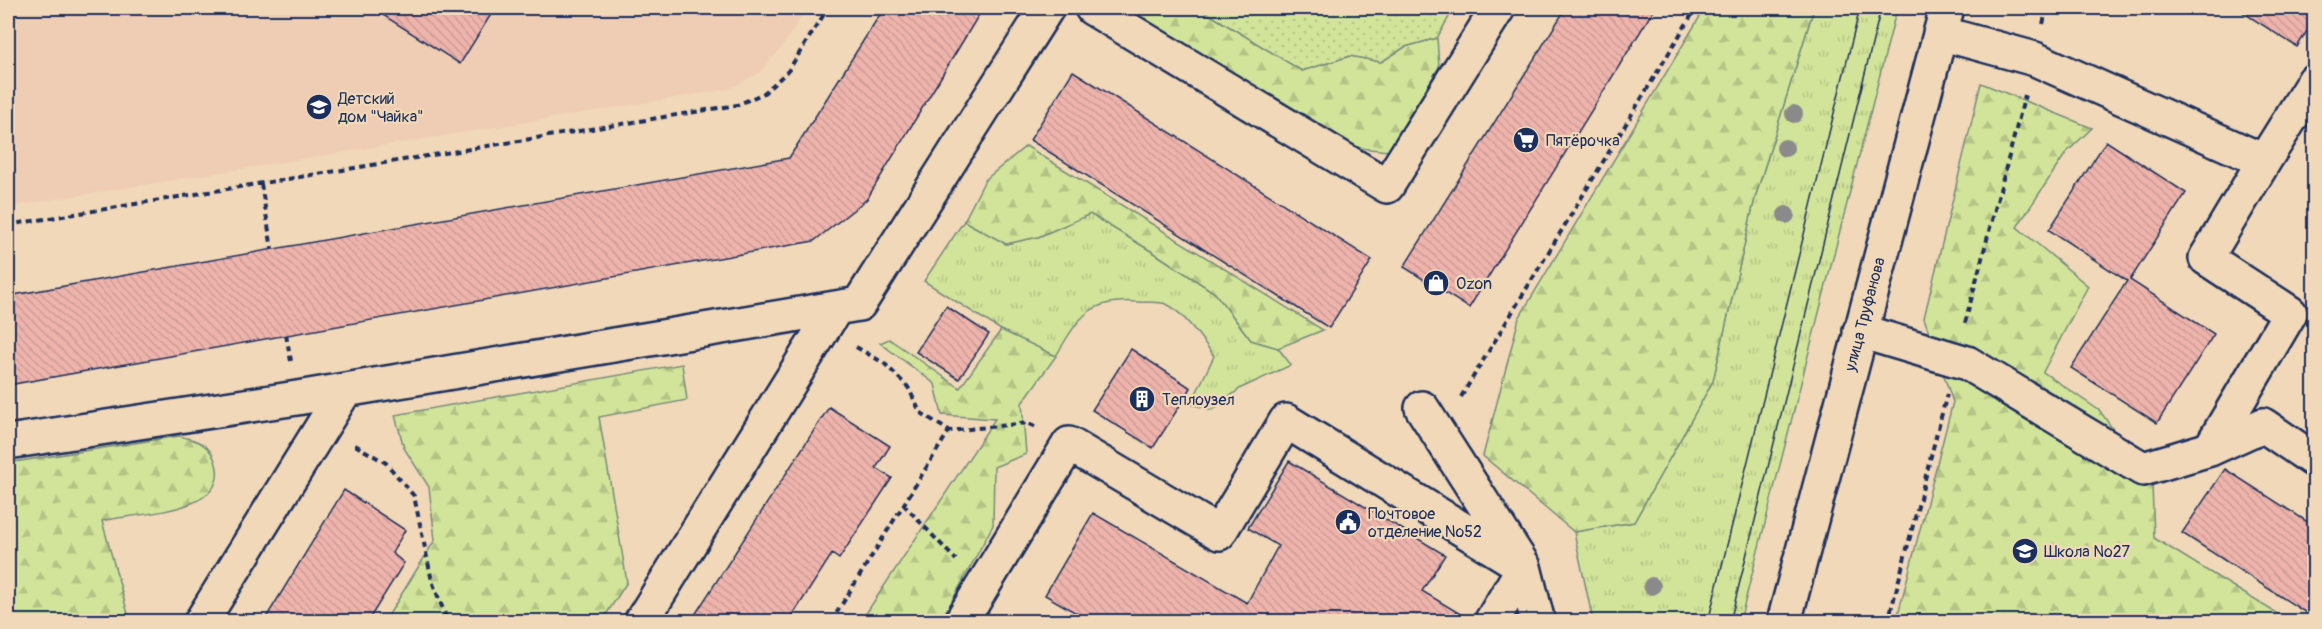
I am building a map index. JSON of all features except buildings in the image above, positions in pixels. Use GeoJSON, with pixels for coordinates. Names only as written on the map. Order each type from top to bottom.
{"type":"FeatureCollection","features":[{"type":"Feature","properties":{"kind":"street"},"geometry":{"type":"LineString","coordinates":[[8,442],[345,390],[859,304],[1047,8]]}},
{"type":"Feature","properties":{"kind":"street"},"geometry":{"type":"LineString","coordinates":[[1092,8],[1387,186],[1498,8]]}},
{"type":"Feature","properties":{"kind":"street"},"geometry":{"type":"LineString","coordinates":[[1943,20],[2264,161]]}},
{"type":"Feature","properties":{"kind":"street","name":"улица Труфанова"},"geometry":{"type":"LineString","coordinates":[[1784,621],[1943,20]]}},
{"type":"Feature","properties":{"kind":"street"},"geometry":{"type":"LineString","coordinates":[[2210,449],[2290,313],[2206,258],[2314,81]]}},
{"type":"Feature","properties":{"kind":"street"},"geometry":{"type":"LineString","coordinates":[[640,621],[836,308]]}},
{"type":"Feature","properties":{"kind":"street"},"geometry":{"type":"LineString","coordinates":[[1860,331],[1967,363],[2143,469],[2210,449],[2263,425],[2314,460]]}},
{"type":"Feature","properties":{"kind":"street"},"geometry":{"type":"LineString","coordinates":[[201,621],[345,390]]}},
{"type":"Feature","properties":{"kind":"street"},"geometry":{"type":"LineString","coordinates":[[1431,420],[1524,567],[1538,621]]}},
{"type":"Feature","properties":{"kind":"street"},"geometry":{"type":"LineString","coordinates":[[961,621],[1069,444],[1219,533],[1286,422],[1524,567]]}},
{"type":"Feature","properties":{"kind":"street"},"geometry":{"type":"LineString","coordinates":[[1491,621],[1524,567]]}},
{"type":"Feature","properties":{"kind":"path"},"geometry":{"type":"LineString","coordinates":[[8,225],[737,105],[764,93],[788,71],[828,8]]}},
{"type":"Feature","properties":{"kind":"path"},"geometry":{"type":"LineString","coordinates":[[1431,420],[1696,8]]}},
{"type":"Feature","properties":{"kind":"path"},"geometry":{"type":"LineString","coordinates":[[1888,621],[2047,8]]}},
{"type":"Feature","properties":{"kind":"path"},"geometry":{"type":"LineString","coordinates":[[261,184],[272,249]]}},
{"type":"Feature","properties":{"kind":"path"},"geometry":{"type":"LineString","coordinates":[[814,343],[836,342],[860,348],[884,363],[908,387],[920,412],[949,431],[1028,423],[1069,444]]}},
{"type":"Feature","properties":{"kind":"path"},"geometry":{"type":"LineString","coordinates":[[323,425],[386,463],[414,496],[432,580],[448,621]]}},
{"type":"Feature","properties":{"kind":"path"},"geometry":{"type":"LineString","coordinates":[[831,621],[949,431]]}},
{"type":"Feature","properties":{"kind":"path"},"geometry":{"type":"LineString","coordinates":[[903,504],[982,587]]}},
{"type":"Feature","properties":{"kind":"shaded area","name":"Детский дом \"Чайка\""},"geometry":{"type":"Polygon","coordinates":[[[8,8],[807,8],[782,47],[759,73],[729,89],[8,207],[8,8]]]}},
{"type":"Feature","properties":{"kind":"green space"},"geometry":{"type":"Polygon","coordinates":[[[1118,8],[1199,8],[1302,71],[1350,56],[1381,62],[1405,47],[1437,38],[1439,67],[1389,151],[1349,147],[1118,8]]]}},
{"type":"Feature","properties":{"kind":"green space"},"geometry":{"type":"Polygon","coordinates":[[[1199,8],[1454,8],[1437,38],[1405,47],[1381,62],[1350,56],[1302,71],[1199,8]]]}},
{"type":"Feature","properties":{"kind":"green space"},"geometry":{"type":"Polygon","coordinates":[[[1705,8],[1814,8],[1755,198],[1713,381],[1634,522],[1574,532],[1483,456],[1519,318],[1705,8]]]}},
{"type":"Feature","properties":{"kind":"green space"},"geometry":{"type":"Polygon","coordinates":[[[1814,8],[1897,8],[1740,621],[1593,621],[1574,532],[1634,522],[1713,381],[1755,198],[1814,8]]]}},
{"type":"Feature","properties":{"kind":"green space"},"geometry":{"type":"Polygon","coordinates":[[[1981,83],[2092,128],[2066,153],[2017,227],[2088,286],[2043,372],[2100,411],[2152,485],[2154,538],[2289,621],[1896,622],[1953,402],[1924,318],[1981,83]]]}},
{"type":"Feature","properties":{"kind":"green space"},"geometry":{"type":"Polygon","coordinates":[[[1026,146],[1323,330],[1278,348],[1251,340],[1215,293],[1090,214],[1038,237],[1006,244],[964,221],[985,180],[1026,146]]]}},
{"type":"Feature","properties":{"kind":"green space"},"geometry":{"type":"Polygon","coordinates":[[[1090,214],[1215,293],[1251,340],[1278,348],[1291,365],[1241,388],[1212,410],[1191,404],[1214,356],[1199,335],[1172,307],[1166,304],[1121,302],[1097,307],[1079,321],[1056,356],[1001,330],[924,281],[964,221],[1006,244],[1038,237],[1090,214]]]}},
{"type":"Feature","properties":{"kind":"green space"},"geometry":{"type":"Polygon","coordinates":[[[1001,330],[1056,356],[1022,403],[1026,454],[994,467],[993,525],[941,621],[861,621],[995,419],[942,415],[935,384],[880,343],[889,339],[960,388],[1001,330]]]}},
{"type":"Feature","properties":{"kind":"green space"},"geometry":{"type":"Polygon","coordinates":[[[682,364],[687,400],[599,417],[627,582],[602,621],[385,621],[435,540],[429,487],[404,448],[395,415],[682,364]]]}},
{"type":"Feature","properties":{"kind":"green space"},"geometry":{"type":"Polygon","coordinates":[[[179,436],[192,439],[207,447],[214,457],[216,480],[209,493],[195,502],[176,508],[102,521],[130,621],[8,621],[8,463],[179,436]]]}},
{"type":"Feature","properties":{"kind":"tram line"},"geometry":{"type":"LineString","coordinates":[[1708,622],[1860,8]]}},
{"type":"Feature","properties":{"kind":"tram line"},"geometry":{"type":"LineString","coordinates":[[1730,622],[1881,8]]}},
{"type":"Feature","properties":{"kind":"place","name":"Детский дом \"Чайка\""},"geometry":{"type":"Point","coordinates":[319,107]}},
{"type":"Feature","properties":{"kind":"place","name":"Пятёрочка"},"geometry":{"type":"Point","coordinates":[1526,140]}},
{"type":"Feature","properties":{"kind":"place","name":"Ozon"},"geometry":{"type":"Point","coordinates":[1436,283]}},
{"type":"Feature","properties":{"kind":"place","name":"Теплоузел"},"geometry":{"type":"Point","coordinates":[1142,399]}},
{"type":"Feature","properties":{"kind":"place","name":"Почтовое отделение №52"},"geometry":{"type":"Point","coordinates":[1348,522]}},
{"type":"Feature","properties":{"kind":"place","name":"Школа №27"},"geometry":{"type":"Point","coordinates":[2025,551]}}]}
